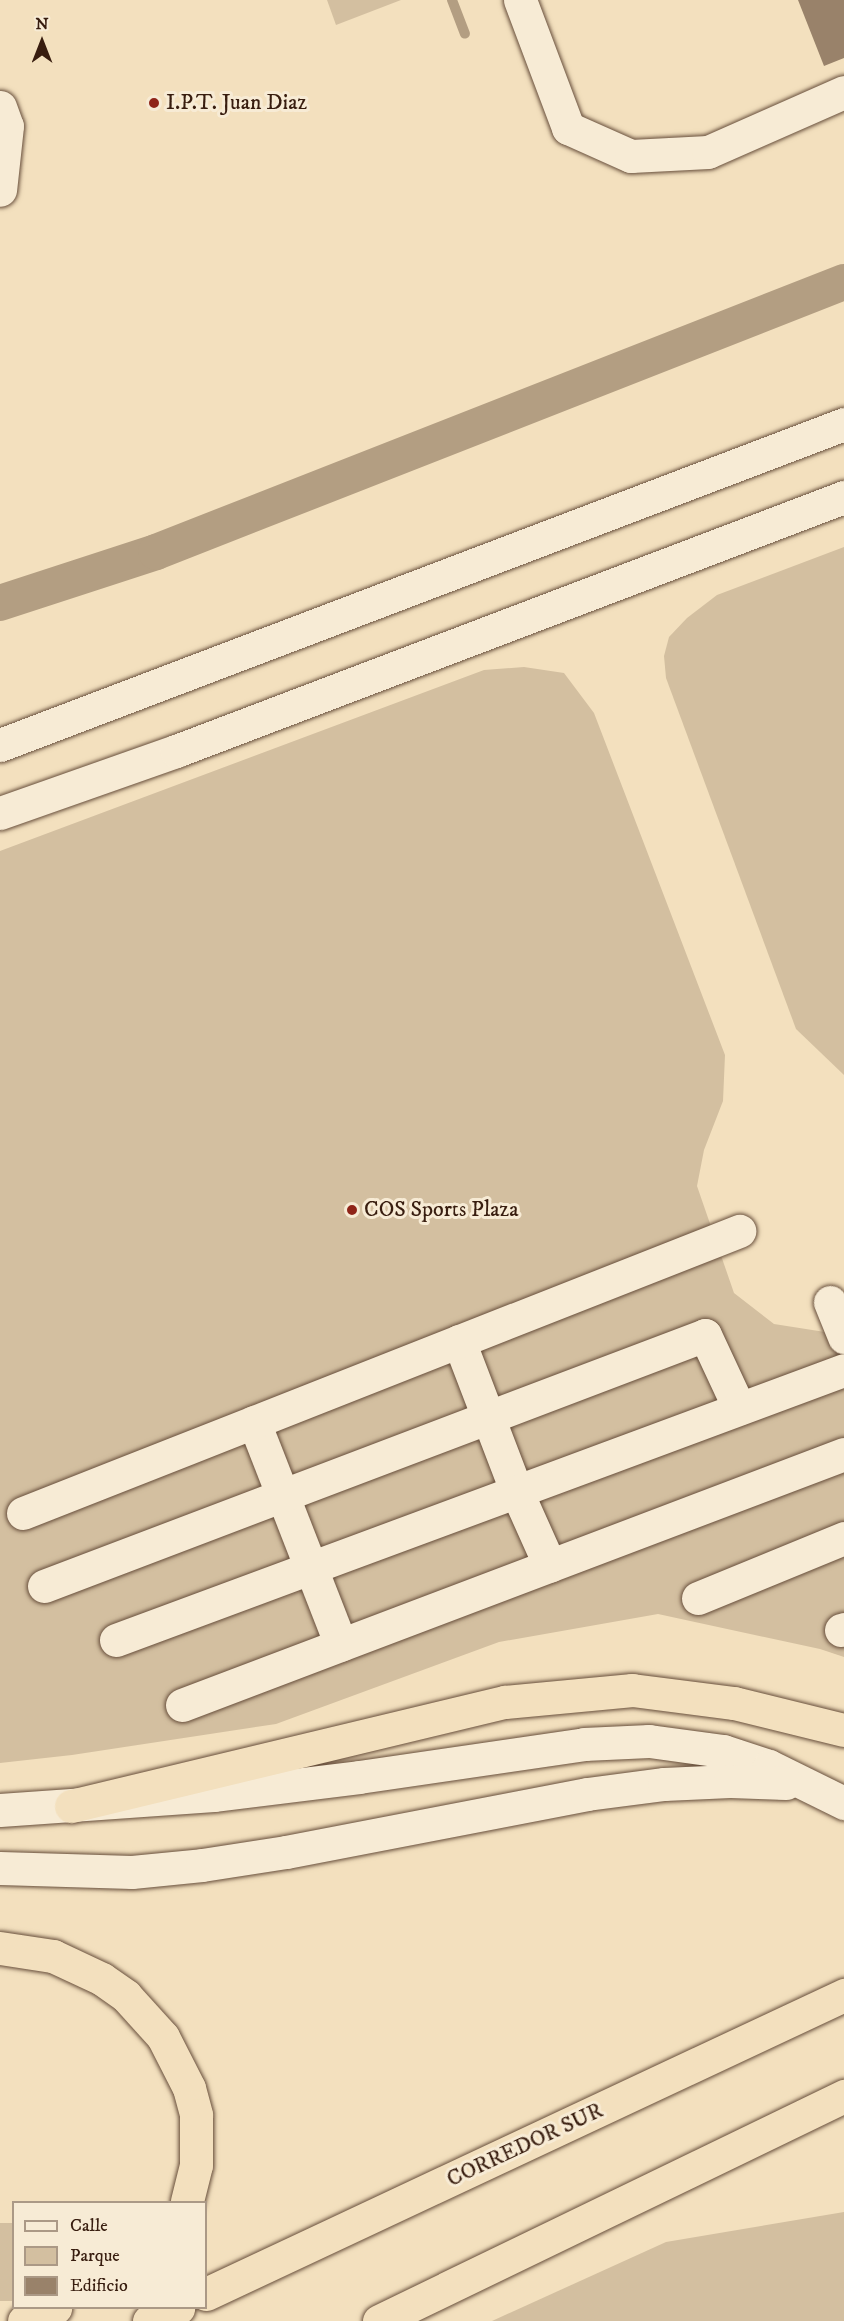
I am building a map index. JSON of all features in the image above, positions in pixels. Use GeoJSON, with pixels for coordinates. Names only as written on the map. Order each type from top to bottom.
{"type":"FeatureCollection","features":[{"type":"Feature","properties":{"kind":"highway"},"geometry":{"type":"LineString","coordinates":[[71,1806],[505,1702],[632,1690],[734,1703],[844,1730]]}},
{"type":"Feature","properties":{"kind":"highway"},"geometry":{"type":"LineString","coordinates":[[0,1948],[53,1956],[102,1979],[126,1996],[163,2037],[189,2088],[196,2115],[196,2165],[187,2201]]}},
{"type":"Feature","properties":{"kind":"highway","name":"CORREDOR SUR"},"geometry":{"type":"LineString","coordinates":[[207,2294],[844,1995]]}},
{"type":"Feature","properties":{"kind":"highway"},"geometry":{"type":"LineString","coordinates":[[379,2321],[844,2096]]}},
{"type":"Feature","properties":{"kind":"highway"},"geometry":{"type":"LineString","coordinates":[[24,2321],[51,2309]]}},
{"type":"Feature","properties":{"kind":"highway"},"geometry":{"type":"LineString","coordinates":[[149,2321],[174,2309]]}},
{"type":"Feature","properties":{"kind":"street"},"geometry":{"type":"LineString","coordinates":[[520,0],[568,128],[631,156],[708,152],[844,92]]}},
{"type":"Feature","properties":{"kind":"street"},"geometry":{"type":"LineString","coordinates":[[0,107],[7,126],[0,190]]}},
{"type":"Feature","properties":{"kind":"street"},"geometry":{"type":"LineString","coordinates":[[0,745],[844,424]]}},
{"type":"Feature","properties":{"kind":"street"},"geometry":{"type":"LineString","coordinates":[[0,813],[176,751],[844,497]]}},
{"type":"Feature","properties":{"kind":"street"},"geometry":{"type":"LineString","coordinates":[[23,1513],[739,1231]]}},
{"type":"Feature","properties":{"kind":"street"},"geometry":{"type":"LineString","coordinates":[[830,1302],[844,1337]]}},
{"type":"Feature","properties":{"kind":"street"},"geometry":{"type":"LineString","coordinates":[[44,1586],[705,1335],[739,1408]]}},
{"type":"Feature","properties":{"kind":"street"},"geometry":{"type":"LineString","coordinates":[[459,1341],[516,1490],[550,1566]]}},
{"type":"Feature","properties":{"kind":"street"},"geometry":{"type":"LineString","coordinates":[[116,1640],[844,1370]]}},
{"type":"Feature","properties":{"kind":"street"},"geometry":{"type":"LineString","coordinates":[[254,1422],[341,1645]]}},
{"type":"Feature","properties":{"kind":"street"},"geometry":{"type":"LineString","coordinates":[[182,1706],[844,1454]]}},
{"type":"Feature","properties":{"kind":"street"},"geometry":{"type":"LineString","coordinates":[[698,1598],[844,1538]]}},
{"type":"Feature","properties":{"kind":"street"},"geometry":{"type":"LineString","coordinates":[[0,1810],[213,1795],[358,1777],[584,1744],[650,1741],[723,1751],[769,1766],[844,1803]]}},
{"type":"Feature","properties":{"kind":"street"},"geometry":{"type":"LineString","coordinates":[[0,1868],[132,1872],[202,1865],[286,1852],[587,1794],[664,1784],[719,1782],[807,1784]]}},
{"type":"Feature","properties":{"kind":"green space"},"geometry":{"type":"Polygon","coordinates":[[[327,0],[401,0],[336,25],[327,0]]]}},
{"type":"Feature","properties":{"kind":"green space"},"geometry":{"type":"Polygon","coordinates":[[[844,547],[844,1075],[796,1029],[666,678],[664,656],[669,637],[687,618],[717,595],[844,547]]]}},
{"type":"Feature","properties":{"kind":"green space","name":"COS Sports Plaza"},"geometry":{"type":"Polygon","coordinates":[[[524,667],[564,673],[594,713],[725,1055],[723,1101],[704,1150],[697,1186],[734,1293],[774,1324],[844,1335],[844,1657],[820,1649],[658,1614],[499,1642],[276,1724],[72,1755],[0,1763],[0,851],[484,670],[524,667]]]}},
{"type":"Feature","properties":{"kind":"green space"},"geometry":{"type":"Polygon","coordinates":[[[844,2212],[844,2321],[492,2321],[666,2242],[844,2212]]]}},
{"type":"Feature","properties":{"kind":"green space"},"geometry":{"type":"Polygon","coordinates":[[[0,2223],[12,2223],[12,2301],[0,2301],[0,2223]]]}},
{"type":"Feature","properties":{"kind":"building"},"geometry":{"type":"Polygon","coordinates":[[[798,0],[844,0],[844,58],[824,66],[798,0]]]}},
{"type":"Feature","properties":{"kind":"waterway"},"geometry":{"type":"LineString","coordinates":[[452,0],[465,34]]}},
{"type":"Feature","properties":{"kind":"waterway"},"geometry":{"type":"LineString","coordinates":[[0,603],[156,552],[844,282]]}},
{"type":"Feature","properties":{"kind":"place","name":"I.P.T. Juan Diaz"},"geometry":{"type":"Point","coordinates":[154,103]}},
{"type":"Feature","properties":{"kind":"place","name":"COS Sports Plaza"},"geometry":{"type":"Point","coordinates":[352,1210]}}]}
